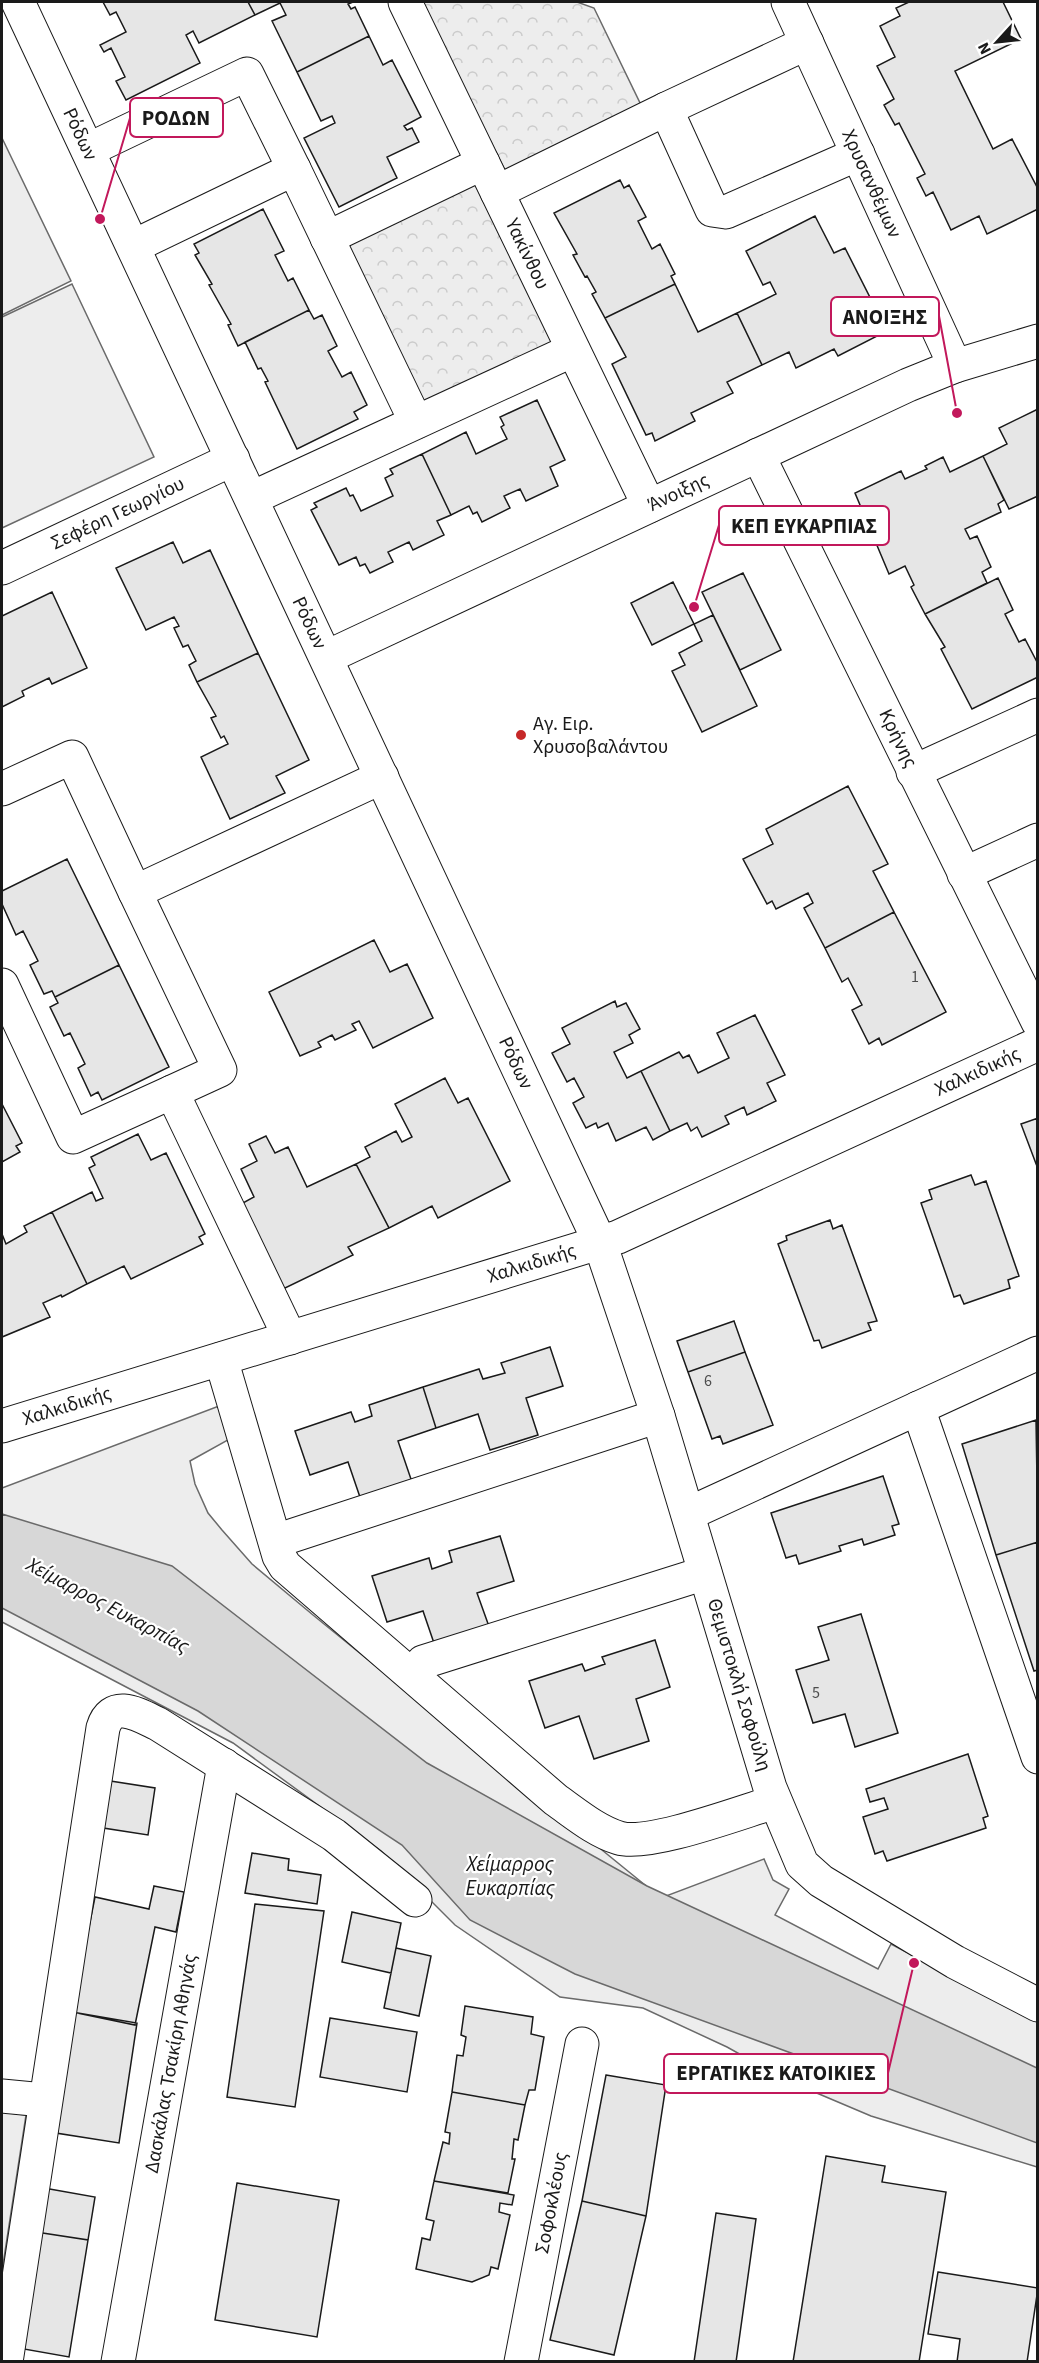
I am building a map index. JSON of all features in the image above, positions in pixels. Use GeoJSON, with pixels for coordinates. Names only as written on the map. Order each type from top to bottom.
{"type":"FeatureCollection","features":[{"type":"Feature","properties":{"kind":"street","name":"Ρόδων"},"geometry":{"type":"LineString","coordinates":[[18,2],[600,1243]]}},
{"type":"Feature","properties":{"kind":"street","name":"Υακίνθου"},"geometry":{"type":"LineString","coordinates":[[405,2],[649,507]]}},
{"type":"Feature","properties":{"kind":"street","name":"Χρυσανθέμων"},"geometry":{"type":"LineString","coordinates":[[792,3],[807,43],[955,366]]}},
{"type":"Feature","properties":{"kind":"street"},"geometry":{"type":"LineString","coordinates":[[497,192],[807,43]]}},
{"type":"Feature","properties":{"kind":"street"},"geometry":{"type":"LineString","coordinates":[[88,150],[248,74],[416,423]]}},
{"type":"Feature","properties":{"kind":"street"},"geometry":{"type":"LineString","coordinates":[[666,110],[712,210],[726,212],[858,154]]}},
{"type":"Feature","properties":{"kind":"street"},"geometry":{"type":"LineString","coordinates":[[327,238],[483,163]]}},
{"type":"Feature","properties":{"kind":"street"},"geometry":{"type":"LineString","coordinates":[[134,246],[294,169]]}},
{"type":"Feature","properties":{"kind":"street","name":"Άνοιξης"},"geometry":{"type":"LineString","coordinates":[[327,657],[758,455],[955,366],[1038,341]]}},
{"type":"Feature","properties":{"kind":"street"},"geometry":{"type":"LineString","coordinates":[[252,498],[573,350]]}},
{"type":"Feature","properties":{"kind":"street","name":"Κρήνης"},"geometry":{"type":"LineString","coordinates":[[758,455],[1038,1022]]}},
{"type":"Feature","properties":{"kind":"street","name":"Σεφέρη Γεωργίου"},"geometry":{"type":"LineString","coordinates":[[2,568],[233,459]]}},
{"type":"Feature","properties":{"kind":"street"},"geometry":{"type":"LineString","coordinates":[[913,772],[1038,715]]}},
{"type":"Feature","properties":{"kind":"street"},"geometry":{"type":"LineString","coordinates":[[2,789],[72,757],[220,1070],[73,1137],[4,998]]}},
{"type":"Feature","properties":{"kind":"street"},"geometry":{"type":"LineString","coordinates":[[135,892],[382,777]]}},
{"type":"Feature","properties":{"kind":"street"},"geometry":{"type":"LineString","coordinates":[[964,874],[1038,840]]}},
{"type":"Feature","properties":{"kind":"street","name":"Χαλκιδικής"},"geometry":{"type":"LineString","coordinates":[[2,1426],[600,1243],[1038,1044]]}},
{"type":"Feature","properties":{"kind":"street"},"geometry":{"type":"LineString","coordinates":[[172,1092],[290,1338]]}},
{"type":"Feature","properties":{"kind":"street","name":"Θεμιστοκλή Σοφούλη"},"geometry":{"type":"LineString","coordinates":[[600,1243],[658,1416],[772,1795],[802,1864],[821,1881],[955,1962],[1038,2005]]}},
{"type":"Feature","properties":{"kind":"street"},"geometry":{"type":"LineString","coordinates":[[688,1514],[1038,1353]]}},
{"type":"Feature","properties":{"kind":"street"},"geometry":{"type":"LineString","coordinates":[[225,1358],[285,1538],[285,1545],[295,1561],[423,1662],[623,1832],[772,1795]]}},
{"type":"Feature","properties":{"kind":"street"},"geometry":{"type":"LineString","coordinates":[[225,1358],[279,1556],[285,1566],[556,1800],[601,1831],[622,1839],[646,1840],[772,1795]]}},
{"type":"Feature","properties":{"kind":"street"},"geometry":{"type":"LineString","coordinates":[[918,1408],[1036,1745]]}},
{"type":"Feature","properties":{"kind":"street"},"geometry":{"type":"LineString","coordinates":[[285,1538],[658,1416]]}},
{"type":"Feature","properties":{"kind":"street"},"geometry":{"type":"LineString","coordinates":[[423,1662],[705,1574]]}},
{"type":"Feature","properties":{"kind":"street"},"geometry":{"type":"LineString","coordinates":[[6,2361],[44,2100],[106,1720],[115,1712],[129,1711],[158,1724],[334,1835],[415,1900]]}},
{"type":"Feature","properties":{"kind":"street","name":"Δασκάλας Τσακίρη Αθηνάς"},"geometry":{"type":"LineString","coordinates":[[118,2361],[224,1765]]}},
{"type":"Feature","properties":{"kind":"street","name":"Σοφοκλέους"},"geometry":{"type":"LineString","coordinates":[[521,2361],[582,2044]]}},
{"type":"Feature","properties":{"kind":"street"},"geometry":{"type":"LineString","coordinates":[[2,2096],[44,2100]]}},
{"type":"Feature","properties":{"kind":"shaded area"},"geometry":{"type":"Polygon","coordinates":[[[2,138],[71,281],[2,315],[2,138]]]}},
{"type":"Feature","properties":{"kind":"shaded area"},"geometry":{"type":"Polygon","coordinates":[[[72,284],[154,457],[2,528],[2,317],[72,284]]]}},
{"type":"Feature","properties":{"kind":"shaded area"},"geometry":{"type":"Polygon","coordinates":[[[219,1406],[228,1440],[190,1461],[195,1484],[208,1513],[252,1564],[661,1898],[764,1859],[773,1880],[789,1889],[775,1915],[878,1969],[891,1944],[1037,2021],[1037,2167],[871,2116],[786,2080],[727,2047],[643,2008],[560,1997],[455,1925],[381,1851],[233,1743],[2,1622],[2,1488],[219,1406]]]}},
{"type":"Feature","properties":{"kind":"shaded area"},"geometry":{"type":"Polygon","coordinates":[[[2,2112],[26,2115],[2,2271],[2,2112]]]}},
{"type":"Feature","properties":{"kind":"green space"},"geometry":{"type":"Polygon","coordinates":[[[421,2],[577,2],[594,8],[641,105],[505,170],[421,2]]]}},
{"type":"Feature","properties":{"kind":"green space"},"geometry":{"type":"Polygon","coordinates":[[[473,180],[554,346],[421,410],[341,245],[473,180]]]}},
{"type":"Feature","properties":{"kind":"water","name":"Χείμαρρος Ευκαρπίας"},"geometry":{"type":"Polygon","coordinates":[[[2,1514],[172,1566],[427,1763],[647,1886],[1037,2068],[1037,2143],[575,1974],[470,1920],[402,1845],[198,1711],[2,1608],[2,1514]]]}},
{"type":"Feature","properties":{"kind":"building"},"geometry":{"type":"Polygon","coordinates":[[[103,2],[248,2],[255,15],[199,43],[193,31],[186,35],[200,63],[126,100],[116,81],[125,77],[111,48],[104,52],[100,45],[126,32],[116,12],[110,15],[103,2]]]}},
{"type":"Feature","properties":{"kind":"building"},"geometry":{"type":"Polygon","coordinates":[[[248,2],[353,2],[348,4],[351,9],[355,7],[369,36],[297,72],[272,21],[286,15],[280,3],[255,15],[248,2]]]}},
{"type":"Feature","properties":{"kind":"building"},"geometry":{"type":"Polygon","coordinates":[[[909,2],[1003,2],[1021,39],[955,71],[993,149],[1012,139],[1038,189],[1038,209],[987,234],[979,216],[951,230],[933,192],[926,196],[917,178],[925,174],[899,123],[895,125],[884,105],[894,99],[877,66],[895,57],[880,26],[900,16],[896,8],[909,2]]]}},
{"type":"Feature","properties":{"kind":"building"},"geometry":{"type":"Polygon","coordinates":[[[369,36],[383,65],[392,60],[421,117],[404,126],[407,130],[412,128],[419,142],[387,157],[397,178],[339,207],[304,138],[335,123],[332,116],[321,121],[297,72],[369,36]]]}},
{"type":"Feature","properties":{"kind":"building"},"geometry":{"type":"Polygon","coordinates":[[[620,180],[624,188],[629,185],[646,217],[638,221],[652,249],[660,244],[675,274],[671,276],[675,284],[605,318],[592,294],[596,292],[573,255],[577,254],[554,213],[620,180]]]}},
{"type":"Feature","properties":{"kind":"building"},"geometry":{"type":"Polygon","coordinates":[[[263,209],[284,251],[275,255],[288,281],[293,278],[309,310],[238,346],[228,325],[231,324],[195,255],[199,253],[194,244],[263,209]]]}},
{"type":"Feature","properties":{"kind":"building"},"geometry":{"type":"Polygon","coordinates":[[[815,216],[834,253],[845,248],[887,331],[838,356],[834,349],[796,368],[789,352],[762,365],[737,313],[776,294],[770,282],[763,285],[746,251],[815,216]]]}},
{"type":"Feature","properties":{"kind":"building"},"geometry":{"type":"Polygon","coordinates":[[[675,284],[698,332],[737,313],[762,365],[727,382],[733,393],[691,413],[695,421],[655,441],[652,433],[646,435],[612,364],[626,357],[605,318],[675,284]]]}},
{"type":"Feature","properties":{"kind":"building"},"geometry":{"type":"Polygon","coordinates":[[[309,310],[314,319],[322,315],[337,346],[328,351],[342,377],[351,372],[367,405],[354,412],[358,419],[297,449],[265,382],[268,381],[261,368],[258,369],[245,342],[309,310]]]}},
{"type":"Feature","properties":{"kind":"building"},"geometry":{"type":"Polygon","coordinates":[[[537,400],[565,460],[550,467],[558,486],[526,501],[520,489],[504,496],[510,508],[482,522],[477,512],[473,514],[469,506],[451,515],[422,454],[466,432],[476,454],[507,439],[501,427],[504,425],[500,417],[537,400]]]}},
{"type":"Feature","properties":{"kind":"building"},"geometry":{"type":"Polygon","coordinates":[[[1038,409],[1038,496],[1009,509],[983,456],[1007,444],[999,428],[1038,409]]]}},
{"type":"Feature","properties":{"kind":"building"},"geometry":{"type":"Polygon","coordinates":[[[422,454],[451,515],[437,521],[444,535],[413,550],[409,542],[388,552],[393,562],[370,573],[365,564],[360,566],[356,557],[339,565],[311,510],[317,507],[314,503],[346,488],[350,496],[353,495],[361,511],[393,496],[385,478],[393,474],[390,469],[422,454]]]}},
{"type":"Feature","properties":{"kind":"building"},"geometry":{"type":"Polygon","coordinates":[[[983,456],[1004,500],[998,504],[1001,512],[965,529],[970,539],[977,536],[991,567],[982,572],[987,583],[925,614],[911,587],[914,585],[905,566],[889,574],[855,493],[901,471],[905,479],[927,469],[925,466],[943,457],[950,472],[983,456]]]}},
{"type":"Feature","properties":{"kind":"building"},"geometry":{"type":"Polygon","coordinates":[[[173,542],[183,563],[210,550],[258,653],[197,682],[189,665],[196,661],[188,645],[183,647],[174,628],[179,626],[174,617],[146,630],[116,568],[173,542]]]}},
{"type":"Feature","properties":{"kind":"building"},"geometry":{"type":"Polygon","coordinates":[[[743,573],[781,650],[740,670],[702,592],[743,573]]]}},
{"type":"Feature","properties":{"kind":"building"},"geometry":{"type":"Polygon","coordinates":[[[998,578],[1013,610],[1005,614],[1019,642],[1025,639],[1038,664],[1038,677],[972,709],[941,649],[945,647],[925,614],[998,578]]]}},
{"type":"Feature","properties":{"kind":"building"},"geometry":{"type":"Polygon","coordinates":[[[673,582],[694,624],[652,645],[631,603],[673,582]]]}},
{"type":"Feature","properties":{"kind":"building"},"geometry":{"type":"Polygon","coordinates":[[[52,592],[87,668],[52,684],[49,678],[22,691],[24,696],[2,707],[2,616],[52,592]]]}},
{"type":"Feature","properties":{"kind":"building"},"geometry":{"type":"Polygon","coordinates":[[[713,615],[757,706],[702,732],[672,671],[685,665],[679,653],[702,641],[694,624],[713,615]]]}},
{"type":"Feature","properties":{"kind":"building"},"geometry":{"type":"Polygon","coordinates":[[[258,653],[309,760],[276,776],[285,793],[230,819],[201,757],[228,744],[224,736],[221,738],[211,718],[216,716],[197,682],[258,653]]]}},
{"type":"Feature","properties":{"kind":"building"},"geometry":{"type":"Polygon","coordinates":[[[848,786],[888,864],[873,871],[894,912],[825,948],[804,908],[813,903],[808,893],[776,909],[772,901],[767,904],[743,859],[773,844],[766,829],[848,786]]]}},
{"type":"Feature","properties":{"kind":"building"},"geometry":{"type":"Polygon","coordinates":[[[67,859],[119,965],[55,997],[52,991],[44,994],[30,965],[38,961],[23,931],[16,935],[2,904],[2,891],[67,859]]]}},
{"type":"Feature","properties":{"kind":"building"},"geometry":{"type":"Polygon","coordinates":[[[894,912],[946,1012],[882,1045],[879,1038],[869,1044],[852,1010],[862,1005],[848,978],[842,982],[825,948],[894,912]]]}},
{"type":"Feature","properties":{"kind":"building"},"geometry":{"type":"Polygon","coordinates":[[[374,940],[390,972],[407,964],[433,1018],[373,1048],[359,1021],[352,1024],[356,1030],[335,1040],[332,1035],[318,1042],[321,1047],[300,1056],[269,992],[374,940]]]}},
{"type":"Feature","properties":{"kind":"building"},"geometry":{"type":"Polygon","coordinates":[[[119,965],[169,1067],[102,1100],[98,1092],[91,1096],[78,1068],[85,1064],[70,1033],[64,1036],[50,1007],[58,1003],[55,997],[119,965]]]}},
{"type":"Feature","properties":{"kind":"building"},"geometry":{"type":"Polygon","coordinates":[[[615,1001],[617,1007],[626,1003],[640,1029],[629,1035],[633,1043],[614,1052],[627,1078],[641,1071],[670,1131],[653,1140],[646,1127],[616,1141],[608,1123],[598,1128],[596,1123],[586,1128],[573,1103],[584,1097],[574,1078],[567,1082],[552,1053],[570,1044],[562,1028],[615,1001]]]}},
{"type":"Feature","properties":{"kind":"building"},"geometry":{"type":"Polygon","coordinates":[[[755,1015],[785,1075],[767,1083],[776,1101],[747,1115],[744,1107],[725,1116],[729,1124],[702,1137],[697,1127],[691,1131],[687,1123],[670,1131],[641,1071],[679,1052],[683,1058],[689,1055],[698,1073],[729,1058],[717,1033],[755,1015]]]}},
{"type":"Feature","properties":{"kind":"building"},"geometry":{"type":"Polygon","coordinates":[[[445,1078],[458,1103],[468,1098],[510,1181],[438,1218],[432,1206],[389,1228],[356,1164],[370,1157],[365,1147],[396,1131],[402,1142],[412,1137],[395,1104],[445,1078]]]}},
{"type":"Feature","properties":{"kind":"building"},"geometry":{"type":"Polygon","coordinates":[[[2,1104],[22,1143],[16,1146],[20,1152],[2,1162],[2,1104]]]}},
{"type":"Feature","properties":{"kind":"building"},"geometry":{"type":"Polygon","coordinates":[[[1038,1118],[1038,1169],[1021,1124],[1038,1118]]]}},
{"type":"Feature","properties":{"kind":"building"},"geometry":{"type":"Polygon","coordinates":[[[138,1134],[151,1160],[166,1153],[205,1234],[199,1237],[203,1244],[131,1279],[124,1266],[87,1284],[52,1212],[92,1192],[96,1201],[103,1198],[89,1168],[95,1165],[91,1157],[138,1134]]]}},
{"type":"Feature","properties":{"kind":"building"},"geometry":{"type":"Polygon","coordinates":[[[266,1136],[275,1153],[288,1147],[307,1187],[356,1164],[389,1228],[348,1247],[353,1255],[283,1289],[241,1204],[254,1197],[241,1169],[257,1161],[249,1144],[266,1136]]]}},
{"type":"Feature","properties":{"kind":"building"},"geometry":{"type":"Polygon","coordinates":[[[971,1175],[975,1185],[986,1181],[1019,1276],[1008,1280],[1010,1288],[964,1304],[960,1295],[954,1297],[921,1203],[932,1199],[929,1190],[971,1175]]]}},
{"type":"Feature","properties":{"kind":"building"},"geometry":{"type":"Polygon","coordinates":[[[52,1212],[87,1284],[62,1297],[61,1295],[43,1303],[50,1317],[2,1337],[2,1234],[6,1244],[27,1232],[24,1226],[52,1212]]]}},
{"type":"Feature","properties":{"kind":"building"},"geometry":{"type":"Polygon","coordinates":[[[830,1220],[833,1229],[842,1225],[877,1321],[868,1323],[871,1330],[822,1348],[819,1340],[814,1341],[778,1244],[787,1240],[786,1236],[830,1220]]]}},
{"type":"Feature","properties":{"kind":"building"},"geometry":{"type":"Polygon","coordinates":[[[734,1321],[745,1352],[688,1372],[677,1341],[734,1321]]]}},
{"type":"Feature","properties":{"kind":"building"},"geometry":{"type":"Polygon","coordinates":[[[550,1347],[563,1386],[526,1398],[538,1435],[490,1450],[478,1414],[436,1428],[423,1387],[479,1369],[483,1379],[505,1373],[501,1363],[550,1347]]]}},
{"type":"Feature","properties":{"kind":"building"},"geometry":{"type":"Polygon","coordinates":[[[745,1352],[773,1425],[723,1444],[720,1436],[712,1439],[688,1372],[745,1352]]]}},
{"type":"Feature","properties":{"kind":"building"},"geometry":{"type":"Polygon","coordinates":[[[423,1387],[436,1428],[398,1441],[413,1485],[362,1503],[348,1462],[310,1475],[295,1431],[351,1412],[355,1422],[372,1416],[369,1405],[423,1387]]]}},
{"type":"Feature","properties":{"kind":"building"},"geometry":{"type":"Polygon","coordinates":[[[1036,1420],[1038,1542],[996,1555],[962,1444],[1036,1420]]]}},
{"type":"Feature","properties":{"kind":"building"},"geometry":{"type":"Polygon","coordinates":[[[883,1476],[899,1524],[892,1526],[895,1535],[864,1545],[862,1539],[839,1546],[841,1551],[799,1564],[796,1555],[786,1558],[771,1513],[883,1476]]]}},
{"type":"Feature","properties":{"kind":"building"},"geometry":{"type":"Polygon","coordinates":[[[500,1536],[514,1581],[477,1593],[491,1632],[436,1649],[423,1611],[387,1622],[372,1576],[429,1558],[432,1569],[452,1562],[449,1551],[500,1536]]]}},
{"type":"Feature","properties":{"kind":"building"},"geometry":{"type":"Polygon","coordinates":[[[1038,1542],[1038,1670],[1034,1671],[996,1555],[1038,1542]]]}},
{"type":"Feature","properties":{"kind":"building"},"geometry":{"type":"Polygon","coordinates":[[[861,1614],[898,1733],[855,1747],[845,1714],[813,1723],[796,1670],[829,1660],[818,1627],[861,1614]]]}},
{"type":"Feature","properties":{"kind":"building"},"geometry":{"type":"Polygon","coordinates":[[[655,1640],[670,1687],[636,1699],[649,1741],[594,1759],[579,1716],[545,1728],[529,1681],[582,1664],[585,1671],[605,1664],[602,1657],[655,1640]]]}},
{"type":"Feature","properties":{"kind":"building"},"geometry":{"type":"Polygon","coordinates":[[[968,1754],[988,1816],[983,1818],[986,1828],[887,1861],[883,1851],[875,1854],[863,1817],[888,1809],[884,1798],[870,1802],[866,1789],[968,1754]]]}},
{"type":"Feature","properties":{"kind":"building"},"geometry":{"type":"Polygon","coordinates":[[[104,1780],[155,1788],[148,1835],[97,1827],[104,1780]]]}},
{"type":"Feature","properties":{"kind":"building"},"geometry":{"type":"Polygon","coordinates":[[[252,1853],[289,1859],[288,1870],[321,1875],[317,1904],[245,1893],[252,1853]]]}},
{"type":"Feature","properties":{"kind":"building"},"geometry":{"type":"Polygon","coordinates":[[[154,1886],[184,1892],[176,1932],[155,1927],[135,2025],[72,2012],[95,1897],[149,1909],[154,1886]]]}},
{"type":"Feature","properties":{"kind":"building"},"geometry":{"type":"Polygon","coordinates":[[[255,1904],[324,1911],[295,2107],[227,2097],[255,1904]]]}},
{"type":"Feature","properties":{"kind":"building"},"geometry":{"type":"Polygon","coordinates":[[[352,1912],[401,1923],[391,1973],[342,1962],[352,1912]]]}},
{"type":"Feature","properties":{"kind":"building"},"geometry":{"type":"Polygon","coordinates":[[[396,1948],[431,1956],[419,2016],[384,2008],[396,1948]]]}},
{"type":"Feature","properties":{"kind":"building"},"geometry":{"type":"Polygon","coordinates":[[[465,2006],[533,2017],[531,2034],[544,2037],[535,2090],[529,2090],[525,2105],[452,2092],[457,2055],[463,2056],[466,2037],[461,2035],[465,2006]]]}},
{"type":"Feature","properties":{"kind":"building"},"geometry":{"type":"Polygon","coordinates":[[[72,2012],[137,2023],[119,2143],[56,2133],[72,2012]]]}},
{"type":"Feature","properties":{"kind":"building"},"geometry":{"type":"Polygon","coordinates":[[[330,2018],[417,2032],[407,2092],[320,2077],[330,2018]]]}},
{"type":"Feature","properties":{"kind":"building"},"geometry":{"type":"Polygon","coordinates":[[[606,2075],[666,2085],[646,2216],[582,2201],[606,2075]]]}},
{"type":"Feature","properties":{"kind":"building"},"geometry":{"type":"Polygon","coordinates":[[[452,2092],[525,2105],[518,2140],[514,2139],[512,2159],[515,2159],[508,2193],[434,2181],[443,2142],[449,2144],[450,2133],[445,2132],[452,2092]]]}},
{"type":"Feature","properties":{"kind":"building"},"geometry":{"type":"Polygon","coordinates":[[[826,2156],[885,2166],[882,2182],[946,2192],[919,2362],[793,2362],[826,2156]]]}},
{"type":"Feature","properties":{"kind":"building"},"geometry":{"type":"Polygon","coordinates":[[[434,2181],[514,2195],[512,2205],[500,2203],[499,2212],[510,2215],[498,2269],[491,2267],[489,2275],[472,2282],[416,2269],[422,2238],[430,2240],[434,2221],[426,2219],[434,2181]]]}},
{"type":"Feature","properties":{"kind":"building"},"geometry":{"type":"Polygon","coordinates":[[[237,2183],[339,2200],[317,2337],[215,2320],[237,2183]]]}},
{"type":"Feature","properties":{"kind":"building"},"geometry":{"type":"Polygon","coordinates":[[[44,2188],[95,2197],[88,2240],[36,2232],[44,2188]]]}},
{"type":"Feature","properties":{"kind":"building"},"geometry":{"type":"Polygon","coordinates":[[[582,2201],[646,2216],[614,2355],[550,2340],[582,2201]]]}},
{"type":"Feature","properties":{"kind":"building"},"geometry":{"type":"Polygon","coordinates":[[[716,2213],[756,2219],[736,2362],[694,2362],[716,2213]]]}},
{"type":"Feature","properties":{"kind":"building"},"geometry":{"type":"Polygon","coordinates":[[[36,2232],[88,2240],[69,2357],[18,2348],[36,2232]]]}},
{"type":"Feature","properties":{"kind":"building"},"geometry":{"type":"Polygon","coordinates":[[[938,2272],[1038,2288],[1027,2362],[957,2362],[960,2339],[928,2334],[938,2272]]]}},
{"type":"Feature","properties":{"kind":"place","name":"ΡΟΔΩΝ"},"geometry":{"type":"Point","coordinates":[100,219]}},
{"type":"Feature","properties":{"kind":"place","name":"ΑΝΟΙΞΗΣ"},"geometry":{"type":"Point","coordinates":[957,413]}},
{"type":"Feature","properties":{"kind":"place","name":"ΚΕΠ ΕΥΚΑΡΠΙΑΣ"},"geometry":{"type":"Point","coordinates":[694,607]}},
{"type":"Feature","properties":{"kind":"place","name":"Αγ. Ειρ. Χρυσοβαλάντου"},"geometry":{"type":"Point","coordinates":[521,735]}},
{"type":"Feature","properties":{"kind":"place","name":"ΕΡΓΑΤΙΚΕΣ ΚΑΤΟΙΚΙΕΣ"},"geometry":{"type":"Point","coordinates":[914,1963]}}]}
